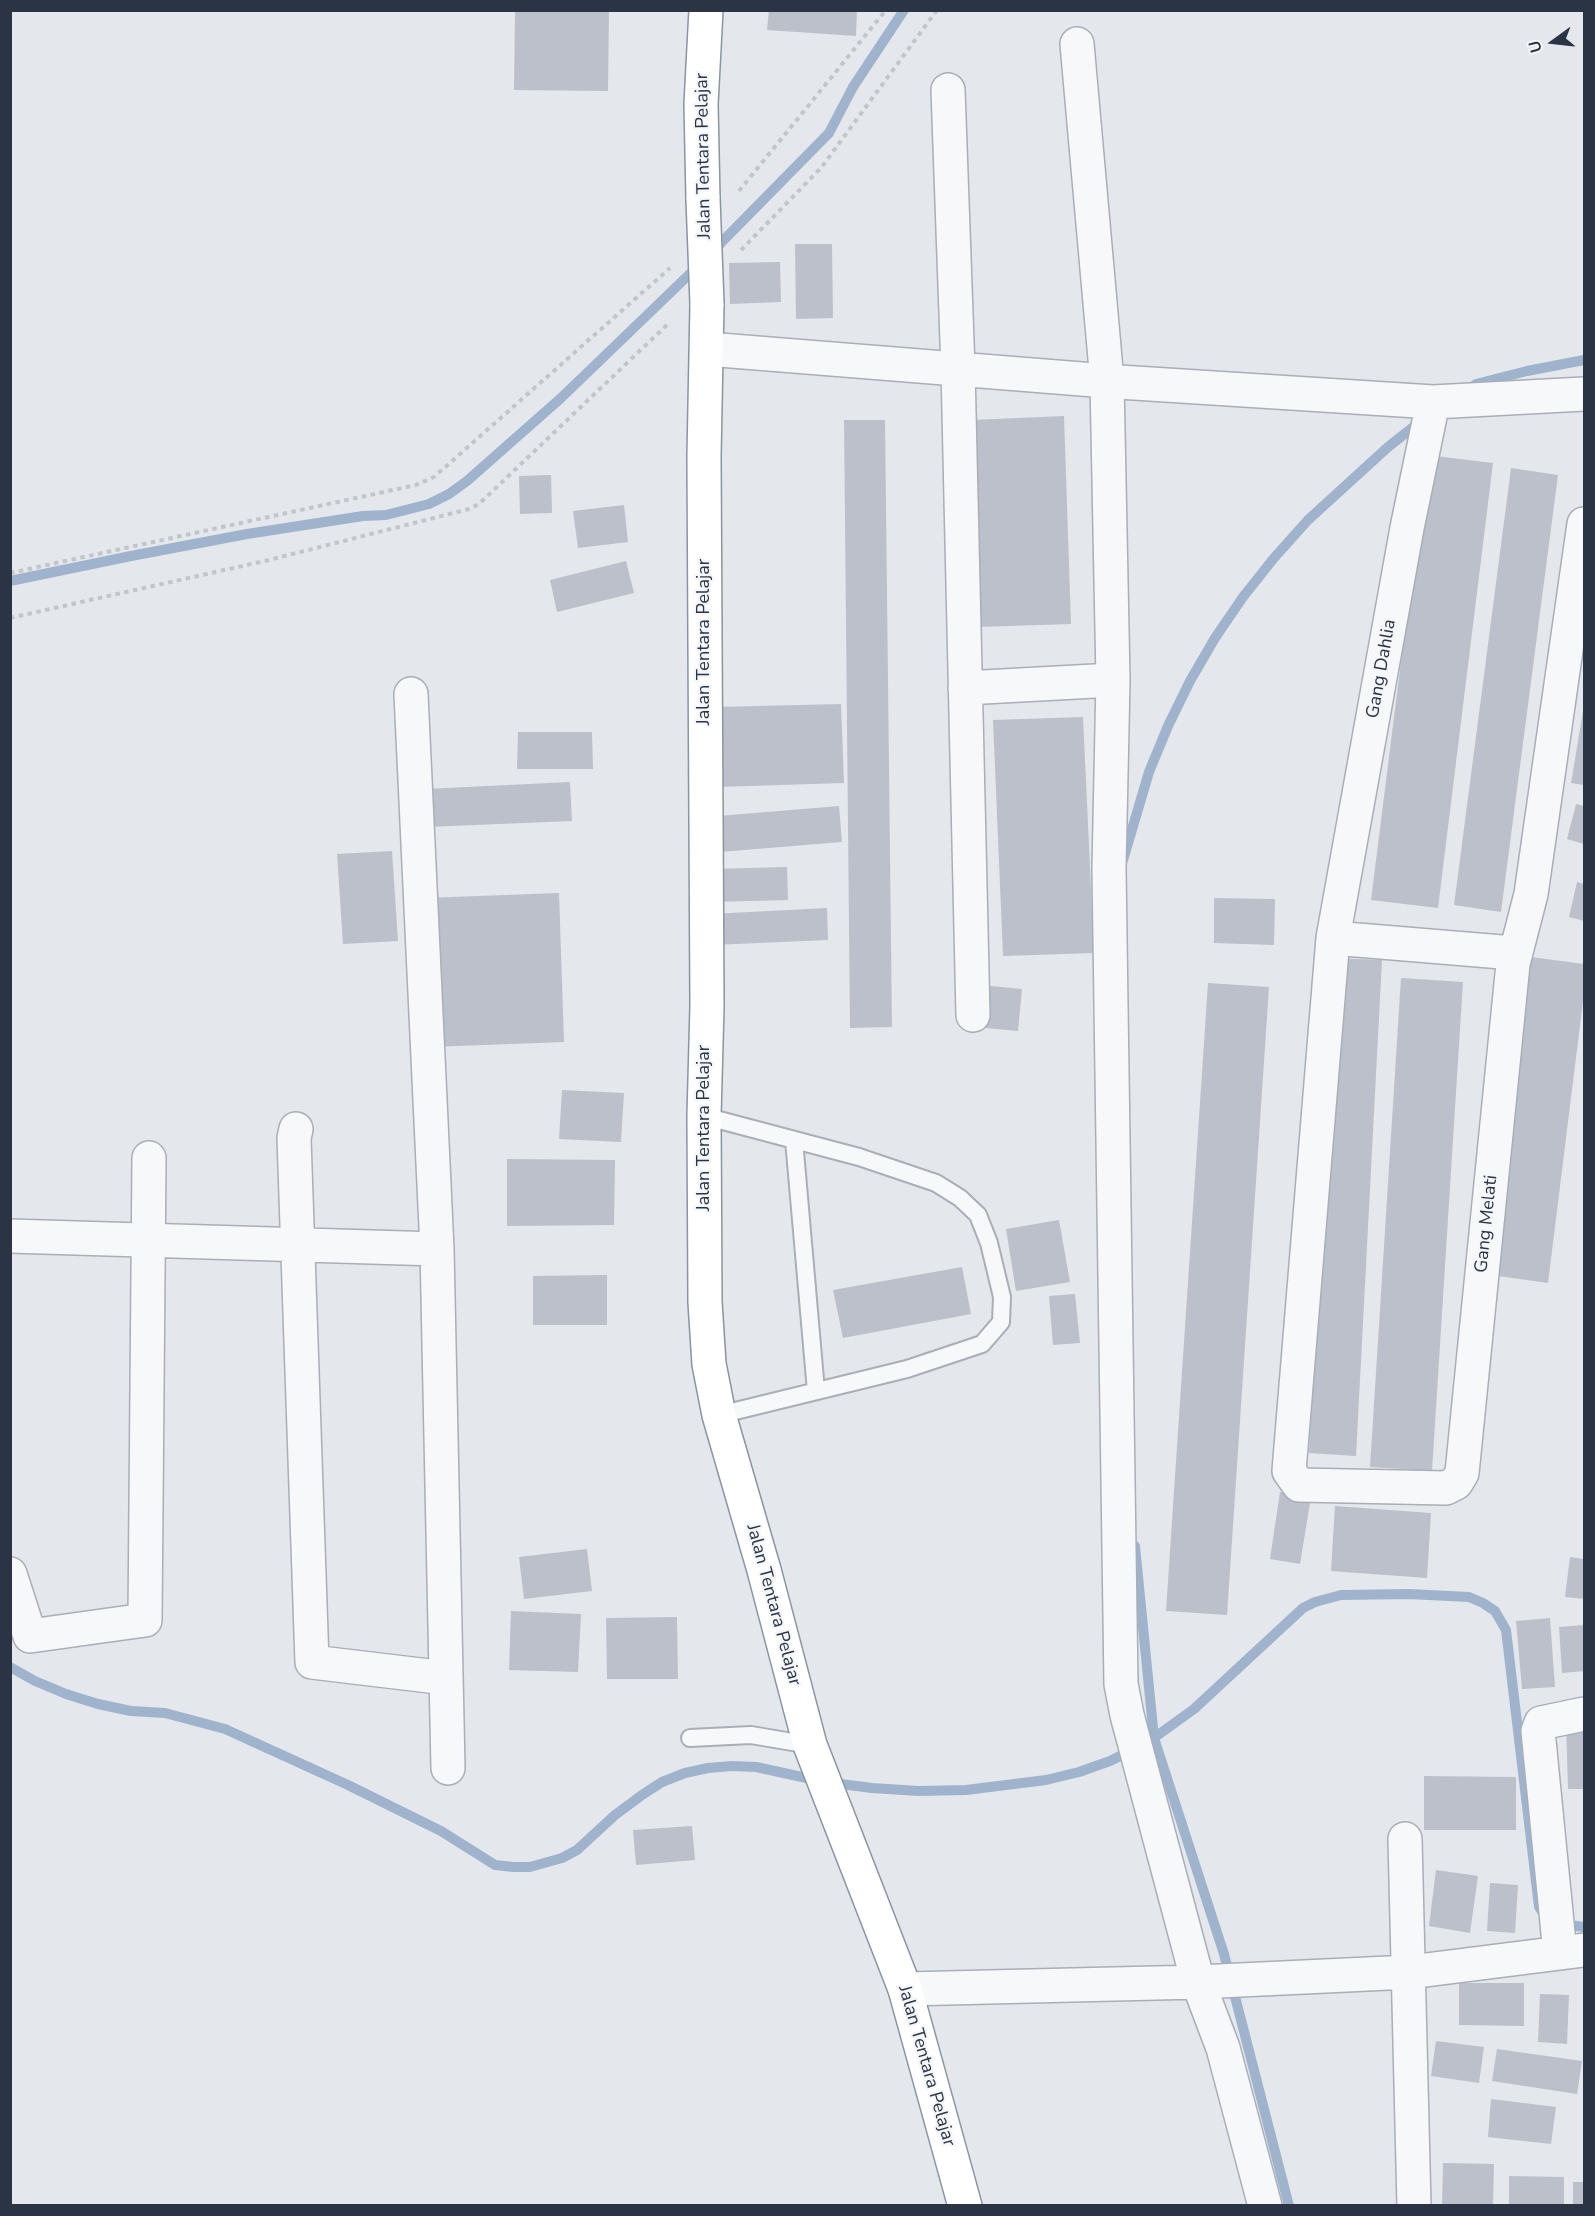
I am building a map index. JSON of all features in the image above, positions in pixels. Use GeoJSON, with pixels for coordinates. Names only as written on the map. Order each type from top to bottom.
{"type":"FeatureCollection","features":[{"type":"Feature","properties":{"kind":"highway","name":"Jalan Tentara Pelajar"},"geometry":{"type":"LineString","coordinates":[[706,10],[701,104],[718,199],[707,304],[704,456],[707,1006],[704,1116],[705,1302],[709,1364],[719,1415],[764,1570],[810,1745],[905,1989],[965,2205]]}},
{"type":"Feature","properties":{"kind":"street"},"geometry":{"type":"LineString","coordinates":[[1077,44],[1107,381],[1113,680],[1109,869],[1120,1684],[1209,1981],[1223,2048],[1264,2205]]}},
{"type":"Feature","properties":{"kind":"street"},"geometry":{"type":"LineString","coordinates":[[948,90],[958,369],[973,1015]]}},
{"type":"Feature","properties":{"kind":"street"},"geometry":{"type":"LineString","coordinates":[[707,349],[1107,381],[1433,402],[1584,394]]}},
{"type":"Feature","properties":{"kind":"street","name":"Gang Dahlia"},"geometry":{"type":"LineString","coordinates":[[1433,402],[1407,528],[1333,938],[1289,1471],[1299,1485],[1446,1488]]}},
{"type":"Feature","properties":{"kind":"street","name":"Gang Melati"},"geometry":{"type":"LineString","coordinates":[[1446,1488],[1456,1483],[1462,1473],[1514,953],[1531,894],[1584,524]]}},
{"type":"Feature","properties":{"kind":"street"},"geometry":{"type":"LineString","coordinates":[[965,688],[1113,680]]}},
{"type":"Feature","properties":{"kind":"street"},"geometry":{"type":"LineString","coordinates":[[411,694],[437,1249],[448,1768]]}},
{"type":"Feature","properties":{"kind":"street"},"geometry":{"type":"LineString","coordinates":[[1333,938],[1514,953]]}},
{"type":"Feature","properties":{"kind":"street"},"geometry":{"type":"LineString","coordinates":[[296,1129],[294,1138],[312,1662],[446,1678]]}},
{"type":"Feature","properties":{"kind":"street"},"geometry":{"type":"LineString","coordinates":[[10,1574],[30,1636],[145,1620],[149,1158]]}},
{"type":"Feature","properties":{"kind":"street"},"geometry":{"type":"LineString","coordinates":[[10,1236],[437,1249]]}},
{"type":"Feature","properties":{"kind":"street"},"geometry":{"type":"LineString","coordinates":[[905,1989],[1209,1981],[1410,1972],[1564,1937],[1538,1731],[1541,1723],[1584,1714]]}},
{"type":"Feature","properties":{"kind":"street"},"geometry":{"type":"LineString","coordinates":[[1405,1839],[1414,2205]]}},
{"type":"Feature","properties":{"kind":"lane"},"geometry":{"type":"LineString","coordinates":[[704,1116],[860,1157],[936,1183],[960,1198],[978,1215],[989,1243],[1002,1297],[1001,1322],[982,1344],[907,1369],[719,1415]]}},
{"type":"Feature","properties":{"kind":"lane"},"geometry":{"type":"LineString","coordinates":[[794,1140],[816,1390]]}},
{"type":"Feature","properties":{"kind":"lane"},"geometry":{"type":"LineString","coordinates":[[690,1738],[752,1735],[810,1745]]}},
{"type":"Feature","properties":{"kind":"path"},"geometry":{"type":"LineString","coordinates":[[718,199],[886,10]]}},
{"type":"Feature","properties":{"kind":"path"},"geometry":{"type":"LineString","coordinates":[[740,251],[821,168],[937,10]]}},
{"type":"Feature","properties":{"kind":"path"},"geometry":{"type":"LineString","coordinates":[[10,573],[416,485],[434,477],[671,267]]}},
{"type":"Feature","properties":{"kind":"path"},"geometry":{"type":"LineString","coordinates":[[10,618],[269,560],[469,509],[479,504],[674,318]]}},
{"type":"Feature","properties":{"kind":"building"},"geometry":{"type":"Polygon","coordinates":[[[515,10],[609,10],[608,91],[514,90],[515,10]]]}},
{"type":"Feature","properties":{"kind":"building"},"geometry":{"type":"Polygon","coordinates":[[[769,10],[857,10],[856,36],[767,30],[769,10]]]}},
{"type":"Feature","properties":{"kind":"building"},"geometry":{"type":"Polygon","coordinates":[[[795,244],[832,244],[833,318],[796,319],[795,244]]]}},
{"type":"Feature","properties":{"kind":"building"},"geometry":{"type":"Polygon","coordinates":[[[780,262],[781,302],[730,304],[729,263],[780,262]]]}},
{"type":"Feature","properties":{"kind":"building"},"geometry":{"type":"Polygon","coordinates":[[[1064,416],[1071,624],[978,627],[971,420],[1064,416]]]}},
{"type":"Feature","properties":{"kind":"building"},"geometry":{"type":"Polygon","coordinates":[[[844,420],[885,420],[892,1027],[850,1028],[844,420]]]}},
{"type":"Feature","properties":{"kind":"building"},"geometry":{"type":"Polygon","coordinates":[[[1427,455],[1493,463],[1438,908],[1371,900],[1427,455]]]}},
{"type":"Feature","properties":{"kind":"building"},"geometry":{"type":"Polygon","coordinates":[[[1511,468],[1558,475],[1501,912],[1454,905],[1511,468]]]}},
{"type":"Feature","properties":{"kind":"building"},"geometry":{"type":"Polygon","coordinates":[[[551,475],[552,513],[520,514],[519,476],[551,475]]]}},
{"type":"Feature","properties":{"kind":"building"},"geometry":{"type":"Polygon","coordinates":[[[624,505],[628,542],[578,548],[573,511],[624,505]]]}},
{"type":"Feature","properties":{"kind":"building"},"geometry":{"type":"Polygon","coordinates":[[[626,561],[634,593],[557,612],[550,580],[626,561]]]}},
{"type":"Feature","properties":{"kind":"building"},"geometry":{"type":"Polygon","coordinates":[[[841,704],[844,783],[718,787],[716,707],[841,704]]]}},
{"type":"Feature","properties":{"kind":"building"},"geometry":{"type":"Polygon","coordinates":[[[1584,711],[1584,785],[1571,783],[1584,711]]]}},
{"type":"Feature","properties":{"kind":"building"},"geometry":{"type":"Polygon","coordinates":[[[1083,717],[1094,953],[1003,956],[993,720],[1083,717]]]}},
{"type":"Feature","properties":{"kind":"building"},"geometry":{"type":"Polygon","coordinates":[[[518,732],[592,732],[593,769],[517,769],[518,732]]]}},
{"type":"Feature","properties":{"kind":"building"},"geometry":{"type":"Polygon","coordinates":[[[570,782],[572,821],[426,827],[425,789],[570,782]]]}},
{"type":"Feature","properties":{"kind":"building"},"geometry":{"type":"Polygon","coordinates":[[[1576,804],[1584,806],[1584,844],[1567,839],[1576,804]]]}},
{"type":"Feature","properties":{"kind":"building"},"geometry":{"type":"Polygon","coordinates":[[[839,806],[842,842],[720,852],[718,816],[839,806]]]}},
{"type":"Feature","properties":{"kind":"building"},"geometry":{"type":"Polygon","coordinates":[[[392,851],[398,941],[343,944],[337,854],[392,851]]]}},
{"type":"Feature","properties":{"kind":"building"},"geometry":{"type":"Polygon","coordinates":[[[787,867],[788,900],[711,902],[711,869],[787,867]]]}},
{"type":"Feature","properties":{"kind":"building"},"geometry":{"type":"Polygon","coordinates":[[[1577,882],[1584,884],[1584,921],[1569,917],[1577,882]]]}},
{"type":"Feature","properties":{"kind":"building"},"geometry":{"type":"Polygon","coordinates":[[[559,893],[564,1042],[430,1047],[424,898],[559,893]]]}},
{"type":"Feature","properties":{"kind":"building"},"geometry":{"type":"Polygon","coordinates":[[[1214,898],[1275,899],[1274,945],[1214,943],[1214,898]]]}},
{"type":"Feature","properties":{"kind":"building"},"geometry":{"type":"Polygon","coordinates":[[[827,908],[828,940],[713,945],[711,914],[827,908]]]}},
{"type":"Feature","properties":{"kind":"building"},"geometry":{"type":"Polygon","coordinates":[[[1531,957],[1584,964],[1584,993],[1548,1283],[1491,1275],[1531,957]]]}},
{"type":"Feature","properties":{"kind":"building"},"geometry":{"type":"Polygon","coordinates":[[[1335,958],[1382,960],[1356,1456],[1309,1453],[1335,958]]]}},
{"type":"Feature","properties":{"kind":"building"},"geometry":{"type":"Polygon","coordinates":[[[1401,978],[1463,982],[1432,1471],[1370,1467],[1401,978]]]}},
{"type":"Feature","properties":{"kind":"building"},"geometry":{"type":"Polygon","coordinates":[[[1208,983],[1269,987],[1227,1615],[1166,1611],[1208,983]]]}},
{"type":"Feature","properties":{"kind":"building"},"geometry":{"type":"Polygon","coordinates":[[[990,986],[1022,989],[1018,1031],[986,1028],[990,986]]]}},
{"type":"Feature","properties":{"kind":"building"},"geometry":{"type":"Polygon","coordinates":[[[562,1090],[624,1093],[621,1142],[559,1139],[562,1090]]]}},
{"type":"Feature","properties":{"kind":"building"},"geometry":{"type":"Polygon","coordinates":[[[507,1159],[615,1160],[614,1225],[507,1226],[507,1159]]]}},
{"type":"Feature","properties":{"kind":"building"},"geometry":{"type":"Polygon","coordinates":[[[1059,1220],[1070,1282],[1016,1291],[1006,1229],[1059,1220]]]}},
{"type":"Feature","properties":{"kind":"building"},"geometry":{"type":"Polygon","coordinates":[[[962,1267],[971,1314],[843,1338],[833,1290],[962,1267]]]}},
{"type":"Feature","properties":{"kind":"building"},"geometry":{"type":"Polygon","coordinates":[[[607,1275],[607,1325],[533,1325],[533,1276],[607,1275]]]}},
{"type":"Feature","properties":{"kind":"building"},"geometry":{"type":"Polygon","coordinates":[[[1075,1294],[1080,1343],[1053,1345],[1049,1296],[1075,1294]]]}},
{"type":"Feature","properties":{"kind":"building"},"geometry":{"type":"Polygon","coordinates":[[[1280,1492],[1311,1497],[1300,1564],[1270,1559],[1280,1492]]]}},
{"type":"Feature","properties":{"kind":"building"},"geometry":{"type":"Polygon","coordinates":[[[1335,1506],[1431,1513],[1427,1578],[1331,1571],[1335,1506]]]}},
{"type":"Feature","properties":{"kind":"building"},"geometry":{"type":"Polygon","coordinates":[[[587,1549],[592,1591],[524,1599],[519,1557],[587,1549]]]}},
{"type":"Feature","properties":{"kind":"building"},"geometry":{"type":"Polygon","coordinates":[[[1570,1557],[1584,1559],[1584,1599],[1565,1597],[1570,1557]]]}},
{"type":"Feature","properties":{"kind":"building"},"geometry":{"type":"Polygon","coordinates":[[[511,1611],[581,1614],[578,1672],[509,1670],[511,1611]]]}},
{"type":"Feature","properties":{"kind":"building"},"geometry":{"type":"Polygon","coordinates":[[[677,1617],[678,1679],[607,1679],[606,1618],[677,1617]]]}},
{"type":"Feature","properties":{"kind":"building"},"geometry":{"type":"Polygon","coordinates":[[[1550,1618],[1555,1687],[1522,1689],[1516,1621],[1550,1618]]]}},
{"type":"Feature","properties":{"kind":"building"},"geometry":{"type":"Polygon","coordinates":[[[1584,1625],[1584,1671],[1562,1673],[1559,1627],[1584,1625]]]}},
{"type":"Feature","properties":{"kind":"building"},"geometry":{"type":"Polygon","coordinates":[[[1584,1723],[1584,1789],[1568,1789],[1566,1724],[1584,1723]]]}},
{"type":"Feature","properties":{"kind":"building"},"geometry":{"type":"Polygon","coordinates":[[[1424,1776],[1516,1777],[1516,1830],[1424,1830],[1424,1776]]]}},
{"type":"Feature","properties":{"kind":"building"},"geometry":{"type":"Polygon","coordinates":[[[692,1826],[695,1860],[636,1865],[633,1830],[692,1826]]]}},
{"type":"Feature","properties":{"kind":"building"},"geometry":{"type":"Polygon","coordinates":[[[1436,1870],[1478,1876],[1470,1933],[1429,1926],[1436,1870]]]}},
{"type":"Feature","properties":{"kind":"building"},"geometry":{"type":"Polygon","coordinates":[[[1490,1883],[1518,1885],[1515,1933],[1487,1931],[1490,1883]]]}},
{"type":"Feature","properties":{"kind":"building"},"geometry":{"type":"Polygon","coordinates":[[[1459,1983],[1524,1983],[1524,2026],[1459,2025],[1459,1983]]]}},
{"type":"Feature","properties":{"kind":"building"},"geometry":{"type":"Polygon","coordinates":[[[1540,1994],[1569,1995],[1567,2044],[1538,2042],[1540,1994]]]}},
{"type":"Feature","properties":{"kind":"building"},"geometry":{"type":"Polygon","coordinates":[[[1436,2041],[1484,2047],[1479,2083],[1431,2076],[1436,2041]]]}},
{"type":"Feature","properties":{"kind":"building"},"geometry":{"type":"Polygon","coordinates":[[[1497,2049],[1582,2061],[1577,2094],[1492,2081],[1497,2049]]]}},
{"type":"Feature","properties":{"kind":"building"},"geometry":{"type":"Polygon","coordinates":[[[1491,2099],[1556,2107],[1551,2144],[1488,2137],[1491,2099]]]}},
{"type":"Feature","properties":{"kind":"building"},"geometry":{"type":"Polygon","coordinates":[[[1443,2163],[1494,2164],[1493,2206],[1442,2206],[1443,2163]]]}},
{"type":"Feature","properties":{"kind":"building"},"geometry":{"type":"Polygon","coordinates":[[[1509,2176],[1564,2177],[1564,2206],[1509,2206],[1509,2176]]]}},
{"type":"Feature","properties":{"kind":"building"},"geometry":{"type":"Polygon","coordinates":[[[1573,2182],[1584,2182],[1584,2206],[1573,2206],[1573,2182]]]}},
{"type":"Feature","properties":{"kind":"waterway"},"geometry":{"type":"LineString","coordinates":[[711,253],[829,133],[853,87],[904,10]]}},
{"type":"Feature","properties":{"kind":"waterway"},"geometry":{"type":"LineString","coordinates":[[10,581],[247,534],[363,516],[386,515],[429,504],[449,494],[467,481],[561,398],[698,266]]}},
{"type":"Feature","properties":{"kind":"waterway"},"geometry":{"type":"LineString","coordinates":[[1469,389],[1476,384],[1527,371],[1584,360]]}},
{"type":"Feature","properties":{"kind":"waterway"},"geometry":{"type":"LineString","coordinates":[[1123,860],[1149,772],[1168,726],[1215,638],[1243,597],[1308,520],[1388,447],[1421,421]]}},
{"type":"Feature","properties":{"kind":"waterway"},"geometry":{"type":"LineString","coordinates":[[1135,1546],[1154,1738],[1224,1954],[1289,2206]]}},
{"type":"Feature","properties":{"kind":"waterway"},"geometry":{"type":"LineString","coordinates":[[1151,1740],[1194,1709],[1303,1608],[1315,1602],[1341,1595],[1408,1594],[1469,1597],[1483,1603],[1495,1611],[1506,1630],[1539,1907],[1546,1917]]}},
{"type":"Feature","properties":{"kind":"waterway"},"geometry":{"type":"LineString","coordinates":[[10,1667],[35,1681],[98,1704],[131,1711],[165,1713],[225,1729],[348,1785],[441,1831],[495,1865],[513,1867],[530,1867],[562,1858],[577,1850],[615,1815],[662,1782],[685,1773],[708,1768],[756,1767],[825,1782],[872,1788],[919,1791],[966,1790],[1046,1780],[1079,1772],[1132,1750]]}},
{"type":"Feature","properties":{"kind":"waterway"},"geometry":{"type":"LineString","coordinates":[[1562,1924],[1584,1927]]}}]}
